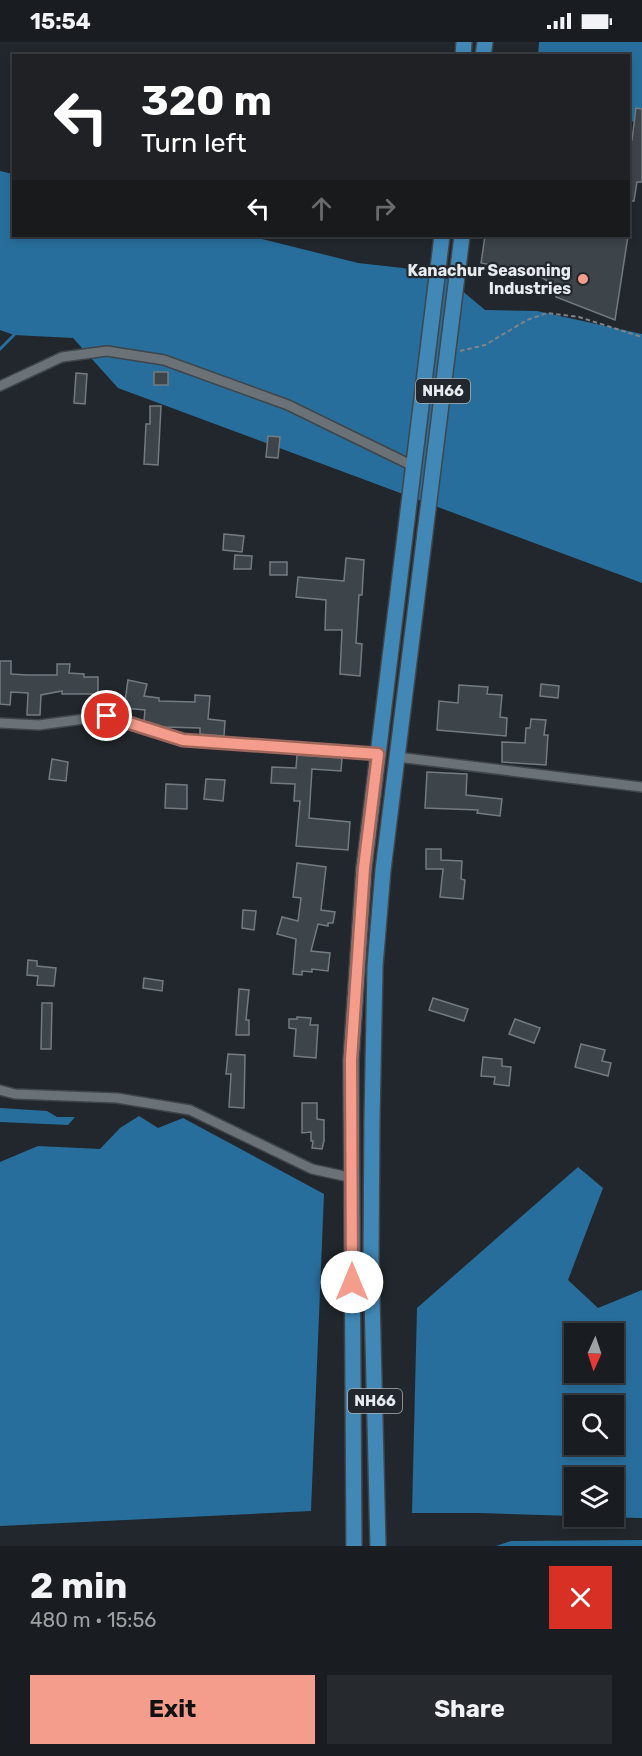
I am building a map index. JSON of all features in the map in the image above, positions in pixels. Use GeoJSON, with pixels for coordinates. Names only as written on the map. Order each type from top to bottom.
{"type":"FeatureCollection","features":[{"type":"Feature","properties":{"kind":"highway","name":"NH66"},"geometry":{"type":"LineString","coordinates":[[354,1546],[351,1060],[364,868],[442,237]]}},
{"type":"Feature","properties":{"kind":"highway","name":"NH66"},"geometry":{"type":"LineString","coordinates":[[378,1546],[371,1256],[375,966],[383,870],[462,237]]}},
{"type":"Feature","properties":{"kind":"street"},"geometry":{"type":"LineString","coordinates":[[0,386],[62,357],[107,351],[164,360],[288,405],[413,466]]}},
{"type":"Feature","properties":{"kind":"street"},"geometry":{"type":"LineString","coordinates":[[0,723],[39,725],[107,716],[183,740],[378,754]]}},
{"type":"Feature","properties":{"kind":"street"},"geometry":{"type":"LineString","coordinates":[[397,757],[642,787]]}},
{"type":"Feature","properties":{"kind":"street"},"geometry":{"type":"LineString","coordinates":[[0,1090],[15,1094],[117,1098],[190,1110],[312,1169],[353,1178]]}},
{"type":"Feature","properties":{"kind":"path"},"geometry":{"type":"LineString","coordinates":[[448,353],[485,345],[527,320],[547,313],[579,317],[642,338]]}},
{"type":"Feature","properties":{"kind":"water"},"geometry":{"type":"Polygon","coordinates":[[[539,42],[642,42],[642,125],[630,120],[630,54],[538,54],[539,42]]]}},
{"type":"Feature","properties":{"kind":"water"},"geometry":{"type":"Polygon","coordinates":[[[0,171],[12,174],[12,237],[254,237],[358,263],[403,268],[448,279],[485,310],[537,311],[642,334],[642,583],[118,388],[73,338],[14,335],[0,330],[0,171]]]}},
{"type":"Feature","properties":{"kind":"water"},"geometry":{"type":"Polygon","coordinates":[[[0,1108],[47,1111],[57,1117],[75,1117],[68,1125],[0,1122],[0,1108]]]}},
{"type":"Feature","properties":{"kind":"water"},"geometry":{"type":"Polygon","coordinates":[[[139,1116],[158,1128],[183,1118],[324,1194],[311,1511],[0,1526],[0,1162],[38,1146],[100,1149],[120,1128],[139,1116]]]}},
{"type":"Feature","properties":{"kind":"water"},"geometry":{"type":"Polygon","coordinates":[[[578,1167],[603,1188],[568,1280],[598,1308],[642,1290],[642,1518],[624,1518],[624,1467],[564,1467],[564,1516],[412,1513],[417,1308],[578,1167]]]}},
{"type":"Feature","properties":{"kind":"water"},"geometry":{"type":"Polygon","coordinates":[[[642,1540],[642,1546],[496,1546],[511,1541],[642,1540]]]}},
{"type":"Feature","properties":{"kind":"building"},"geometry":{"type":"Polygon","coordinates":[[[636,108],[642,109],[642,182],[637,182],[634,201],[630,201],[630,140],[632,140],[636,108]]]}},
{"type":"Feature","properties":{"kind":"building","name":"Kanachur Seasoning Industries"},"geometry":{"type":"Polygon","coordinates":[[[485,237],[628,237],[615,320],[556,297],[556,286],[534,273],[481,263],[485,237]]]}},
{"type":"Feature","properties":{"kind":"building"},"geometry":{"type":"Polygon","coordinates":[[[154,372],[168,372],[168,385],[154,385],[154,372]]]}},
{"type":"Feature","properties":{"kind":"building"},"geometry":{"type":"Polygon","coordinates":[[[76,373],[87,374],[85,404],[74,403],[76,373]]]}},
{"type":"Feature","properties":{"kind":"building"},"geometry":{"type":"Polygon","coordinates":[[[150,406],[161,406],[158,465],[144,464],[146,424],[150,424],[150,406]]]}},
{"type":"Feature","properties":{"kind":"building"},"geometry":{"type":"Polygon","coordinates":[[[268,436],[280,437],[278,458],[266,457],[268,436]]]}},
{"type":"Feature","properties":{"kind":"building"},"geometry":{"type":"Polygon","coordinates":[[[224,534],[244,536],[242,552],[223,550],[224,534]]]}},
{"type":"Feature","properties":{"kind":"building"},"geometry":{"type":"Polygon","coordinates":[[[235,555],[252,556],[251,569],[234,569],[235,555]]]}},
{"type":"Feature","properties":{"kind":"building"},"geometry":{"type":"Polygon","coordinates":[[[346,558],[364,560],[356,643],[362,644],[360,676],[340,674],[342,630],[325,630],[326,600],[296,597],[298,577],[344,581],[346,558]]]}},
{"type":"Feature","properties":{"kind":"building"},"geometry":{"type":"Polygon","coordinates":[[[270,562],[287,562],[287,575],[270,575],[270,562]]]}},
{"type":"Feature","properties":{"kind":"building"},"geometry":{"type":"Polygon","coordinates":[[[0,661],[11,661],[11,674],[28,675],[57,675],[57,664],[70,664],[69,673],[84,674],[84,677],[98,677],[98,694],[62,694],[62,691],[41,695],[40,715],[27,715],[28,693],[11,692],[10,705],[0,704],[0,661]]]}},
{"type":"Feature","properties":{"kind":"building"},"geometry":{"type":"Polygon","coordinates":[[[128,680],[147,684],[144,696],[159,698],[159,701],[195,702],[195,695],[210,696],[208,719],[225,721],[224,736],[200,734],[200,728],[164,727],[144,721],[145,710],[124,708],[128,680]]]}},
{"type":"Feature","properties":{"kind":"building"},"geometry":{"type":"Polygon","coordinates":[[[541,684],[559,686],[558,698],[540,696],[541,684]]]}},
{"type":"Feature","properties":{"kind":"building"},"geometry":{"type":"Polygon","coordinates":[[[459,685],[488,687],[487,694],[502,695],[500,717],[507,718],[506,736],[437,730],[439,701],[458,703],[459,685]]]}},
{"type":"Feature","properties":{"kind":"building"},"geometry":{"type":"Polygon","coordinates":[[[531,719],[546,720],[544,735],[548,735],[546,765],[502,762],[502,742],[525,743],[526,728],[530,728],[531,719]]]}},
{"type":"Feature","properties":{"kind":"building"},"geometry":{"type":"Polygon","coordinates":[[[297,755],[342,758],[341,771],[312,769],[309,818],[350,822],[348,850],[296,846],[300,801],[294,801],[295,784],[271,783],[272,767],[296,768],[297,755]]]}},
{"type":"Feature","properties":{"kind":"building"},"geometry":{"type":"Polygon","coordinates":[[[52,759],[68,762],[66,781],[49,779],[52,759]]]}},
{"type":"Feature","properties":{"kind":"building"},"geometry":{"type":"Polygon","coordinates":[[[427,772],[467,774],[466,795],[502,799],[500,816],[477,813],[478,810],[425,808],[427,772]]]}},
{"type":"Feature","properties":{"kind":"building"},"geometry":{"type":"Polygon","coordinates":[[[206,779],[225,780],[223,801],[204,799],[206,779]]]}},
{"type":"Feature","properties":{"kind":"building"},"geometry":{"type":"Polygon","coordinates":[[[166,784],[187,785],[187,809],[165,808],[166,784]]]}},
{"type":"Feature","properties":{"kind":"building"},"geometry":{"type":"Polygon","coordinates":[[[426,849],[441,849],[441,860],[462,861],[461,879],[465,880],[463,899],[440,897],[443,869],[426,869],[426,849]]]}},
{"type":"Feature","properties":{"kind":"building"},"geometry":{"type":"Polygon","coordinates":[[[297,863],[326,867],[321,910],[335,912],[333,923],[328,923],[328,926],[318,924],[311,951],[330,953],[328,971],[312,969],[312,972],[302,971],[302,975],[293,974],[296,939],[277,934],[282,917],[298,921],[301,898],[293,897],[297,863]]]}},
{"type":"Feature","properties":{"kind":"building"},"geometry":{"type":"Polygon","coordinates":[[[243,910],[256,911],[254,930],[242,928],[243,910]]]}},
{"type":"Feature","properties":{"kind":"building"},"geometry":{"type":"Polygon","coordinates":[[[28,960],[37,961],[37,966],[56,968],[54,986],[37,985],[38,976],[27,975],[28,960]]]}},
{"type":"Feature","properties":{"kind":"building"},"geometry":{"type":"Polygon","coordinates":[[[144,978],[163,981],[162,991],[143,988],[144,978]]]}},
{"type":"Feature","properties":{"kind":"building"},"geometry":{"type":"Polygon","coordinates":[[[239,989],[249,990],[246,1020],[249,1020],[249,1035],[236,1035],[239,989]]]}},
{"type":"Feature","properties":{"kind":"building"},"geometry":{"type":"Polygon","coordinates":[[[433,998],[468,1009],[464,1021],[429,1010],[433,998]]]}},
{"type":"Feature","properties":{"kind":"building"},"geometry":{"type":"Polygon","coordinates":[[[42,1003],[52,1003],[51,1049],[41,1049],[42,1003]]]}},
{"type":"Feature","properties":{"kind":"building"},"geometry":{"type":"Polygon","coordinates":[[[297,1017],[311,1018],[310,1025],[318,1025],[316,1058],[294,1056],[296,1029],[289,1028],[289,1019],[297,1019],[297,1017]]]}},
{"type":"Feature","properties":{"kind":"building"},"geometry":{"type":"Polygon","coordinates":[[[515,1019],[540,1028],[534,1043],[509,1034],[515,1019]]]}},
{"type":"Feature","properties":{"kind":"building"},"geometry":{"type":"Polygon","coordinates":[[[581,1044],[605,1050],[602,1061],[611,1063],[608,1076],[575,1067],[581,1044]]]}},
{"type":"Feature","properties":{"kind":"building"},"geometry":{"type":"Polygon","coordinates":[[[228,1054],[245,1055],[244,1108],[229,1107],[231,1074],[226,1074],[228,1054]]]}},
{"type":"Feature","properties":{"kind":"building"},"geometry":{"type":"Polygon","coordinates":[[[483,1057],[502,1059],[502,1066],[511,1067],[509,1086],[494,1084],[495,1077],[481,1076],[483,1057]]]}},
{"type":"Feature","properties":{"kind":"building"},"geometry":{"type":"Polygon","coordinates":[[[302,1103],[317,1103],[317,1119],[324,1120],[322,1149],[312,1148],[311,1132],[302,1133],[302,1103]]]}},
{"type":"Feature","properties":{"kind":"waterway"},"geometry":{"type":"LineString","coordinates":[[0,349],[14,335]]}},
{"type":"Feature","properties":{"kind":"place","name":"Kanachur Seasoning Industries"},"geometry":{"type":"Point","coordinates":[583,279]}},
{"type":"Feature","properties":{"kind":"route"},"geometry":{"type":"LineString","coordinates":[[107,716],[183,740],[378,754],[364,868],[351,1060],[352,1282]]}}]}
